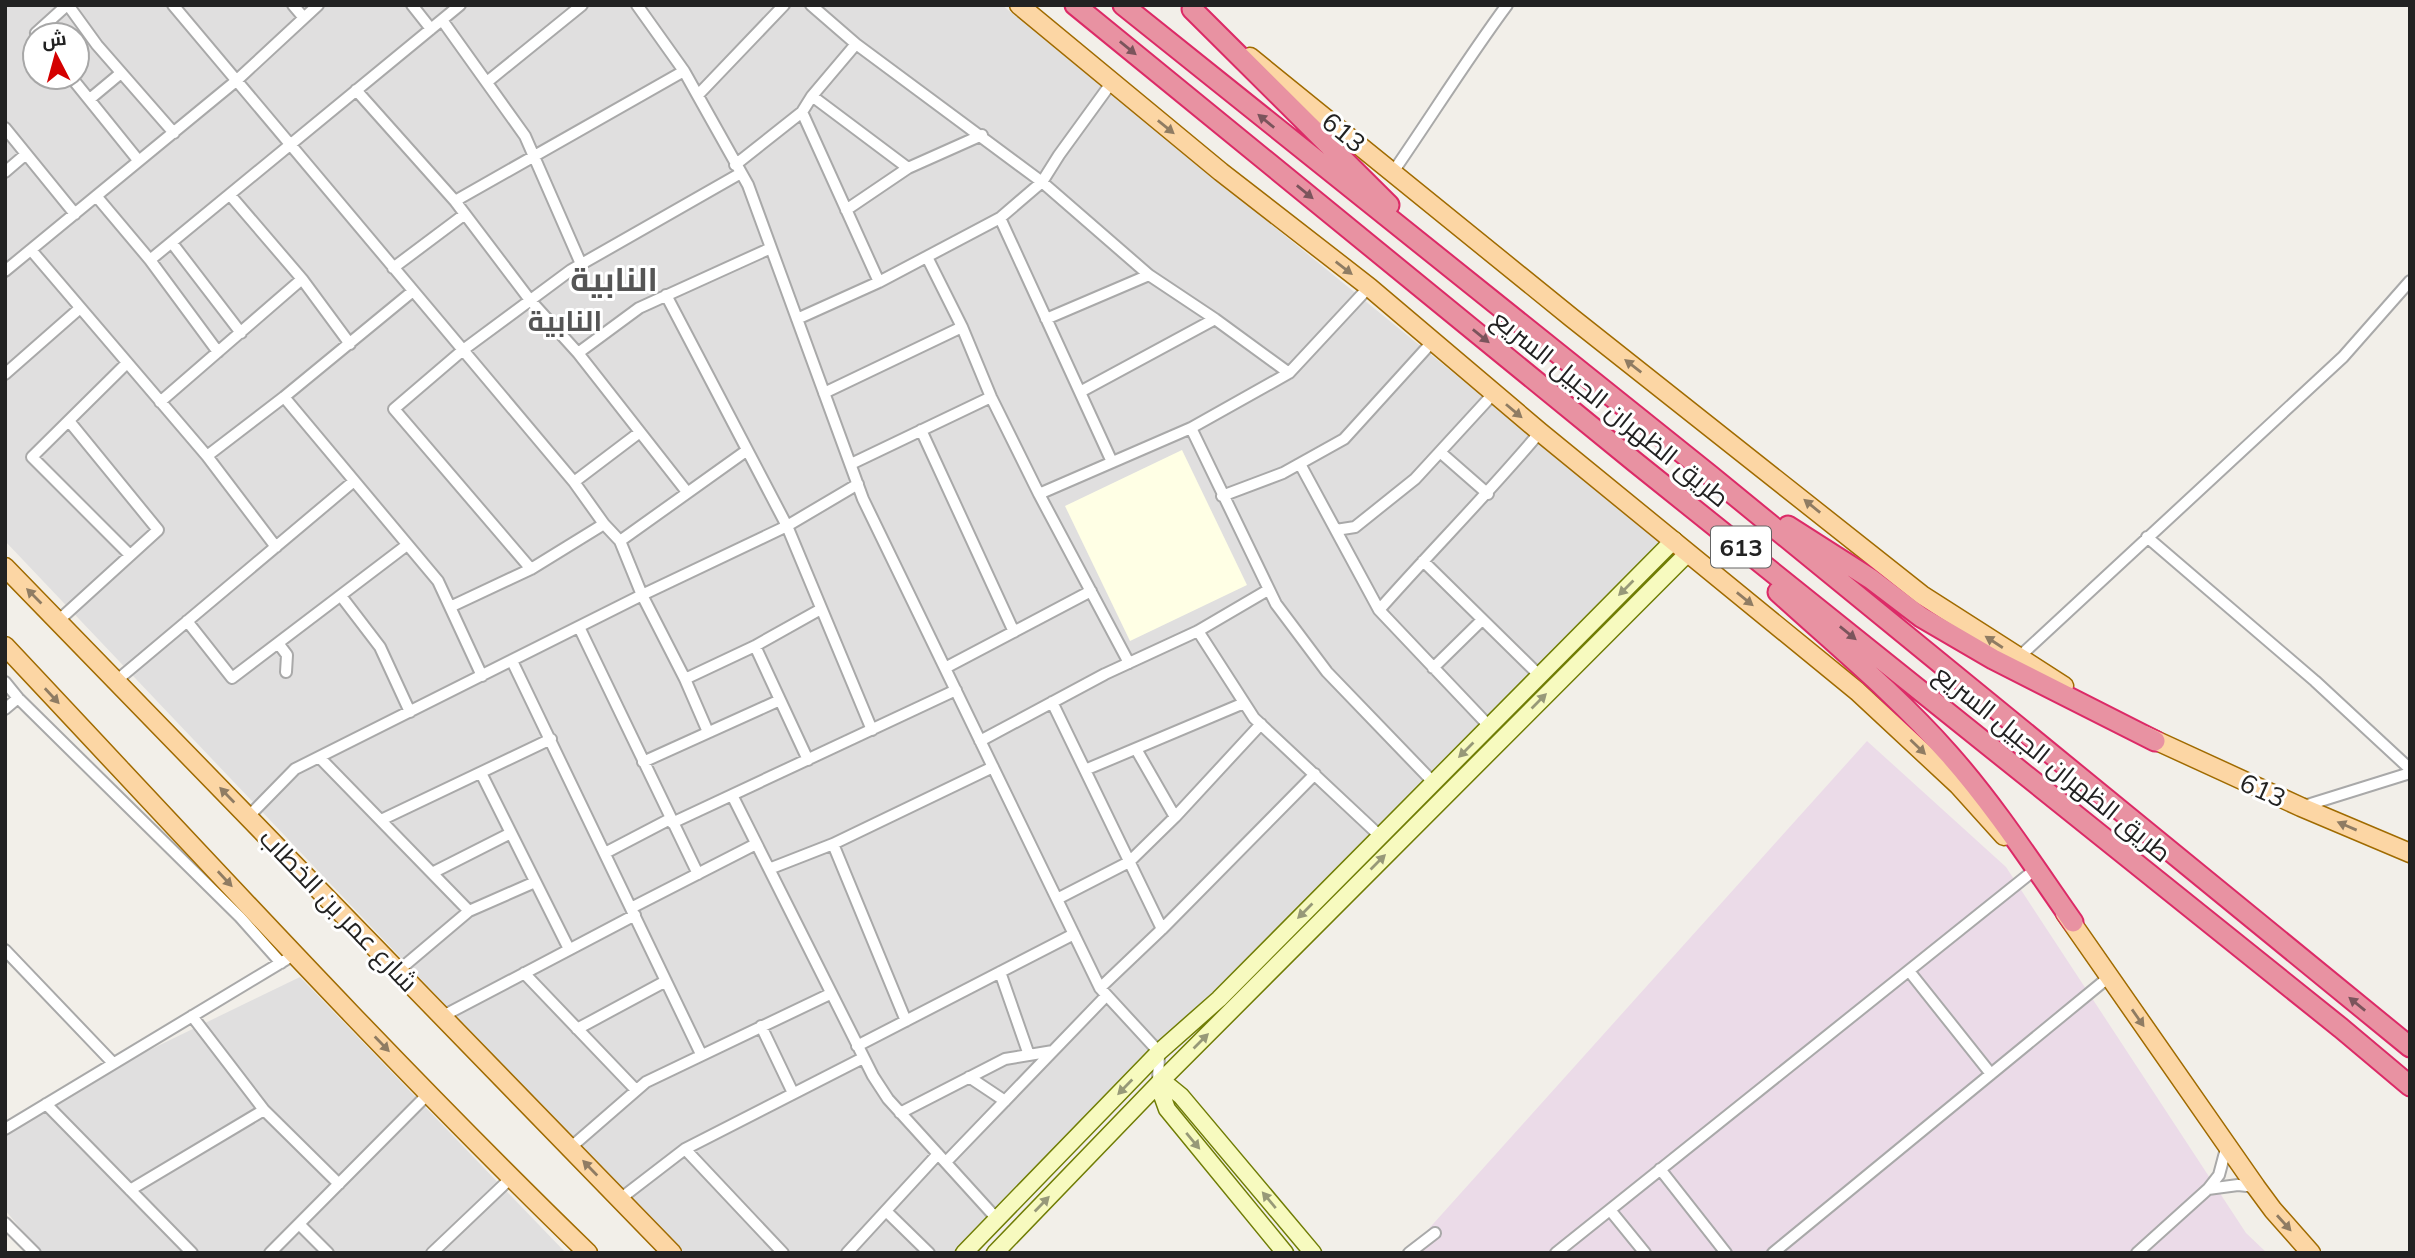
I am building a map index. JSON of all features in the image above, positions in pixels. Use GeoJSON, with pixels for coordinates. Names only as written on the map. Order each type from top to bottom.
{"type":"FeatureCollection","features":[{"type":"Feature","properties":{"kind":"highway","name":"طريق الظهران الجبيل السريع"},"geometry":{"type":"LineString","coordinates":[[1124,5],[1711,477],[2410,1047]]}},
{"type":"Feature","properties":{"kind":"highway"},"geometry":{"type":"LineString","coordinates":[[1189,7],[1461,278]]}},
{"type":"Feature","properties":{"kind":"highway","name":"طريق الظهران الجبيل السريع"},"geometry":{"type":"LineString","coordinates":[[1079,9],[1634,462],[2410,1086]]}},
{"type":"Feature","properties":{"kind":"highway"},"geometry":{"type":"LineString","coordinates":[[1634,462],[1860,667],[1949,754],[2006,826],[2073,922]]}},
{"type":"Feature","properties":{"kind":"highway"},"geometry":{"type":"LineString","coordinates":[[1711,477],[1871,579],[1921,617],[1993,659],[2155,741]]}},
{"type":"Feature","properties":{"kind":"main road"},"geometry":{"type":"LineString","coordinates":[[1018,5],[1221,172],[1369,287],[1539,432],[1857,691],[1958,785],[2073,922],[2256,1188],[2311,1253]]}},
{"type":"Feature","properties":{"kind":"main road","name":"613"},"geometry":{"type":"LineString","coordinates":[[1189,7],[1572,318],[1922,595],[2018,658],[2155,741],[2410,853]]}},
{"type":"Feature","properties":{"kind":"main road","name":"شارع عمر بن الخطاب"},"geometry":{"type":"LineString","coordinates":[[5,567],[672,1253]]}},
{"type":"Feature","properties":{"kind":"main road"},"geometry":{"type":"LineString","coordinates":[[5,646],[288,958],[429,1093],[510,1178],[588,1253]]}},
{"type":"Feature","properties":{"kind":"street"},"geometry":{"type":"LineString","coordinates":[[50,21],[68,5],[121,74],[174,133]]}},
{"type":"Feature","properties":{"kind":"street"},"geometry":{"type":"LineString","coordinates":[[173,5],[574,482],[604,524],[620,541],[708,733]]}},
{"type":"Feature","properties":{"kind":"street"},"geometry":{"type":"LineString","coordinates":[[293,5],[304,18]]}},
{"type":"Feature","properties":{"kind":"street"},"geometry":{"type":"LineString","coordinates":[[5,271],[236,81],[318,5]]}},
{"type":"Feature","properties":{"kind":"street"},"geometry":{"type":"LineString","coordinates":[[412,5],[431,29]]}},
{"type":"Feature","properties":{"kind":"street"},"geometry":{"type":"LineString","coordinates":[[150,260],[460,5]]}},
{"type":"Feature","properties":{"kind":"street"},"geometry":{"type":"LineString","coordinates":[[487,82],[582,5]]}},
{"type":"Feature","properties":{"kind":"street"},"geometry":{"type":"LineString","coordinates":[[637,5],[684,71],[748,185],[858,484],[1103,992],[1159,1052],[1158,1084],[1167,1110],[1285,1253]]}},
{"type":"Feature","properties":{"kind":"street"},"geometry":{"type":"LineString","coordinates":[[698,94],[784,5]]}},
{"type":"Feature","properties":{"kind":"street"},"geometry":{"type":"LineString","coordinates":[[811,5],[856,44],[1042,182],[1149,275],[1289,373]]}},
{"type":"Feature","properties":{"kind":"street"},"geometry":{"type":"LineString","coordinates":[[1393,173],[1480,41],[1507,5]]}},
{"type":"Feature","properties":{"kind":"street"},"geometry":{"type":"LineString","coordinates":[[442,20],[525,136],[581,264]]}},
{"type":"Feature","properties":{"kind":"street"},"geometry":{"type":"LineString","coordinates":[[531,569],[394,409],[463,350],[581,264],[738,169],[802,112],[856,44]]}},
{"type":"Feature","properties":{"kind":"street"},"geometry":{"type":"LineString","coordinates":[[455,201],[684,71]]}},
{"type":"Feature","properties":{"kind":"street"},"geometry":{"type":"LineString","coordinates":[[90,98],[121,74]]}},
{"type":"Feature","properties":{"kind":"street"},"geometry":{"type":"LineString","coordinates":[[797,319],[879,282],[1000,218],[1042,182],[1112,82]]}},
{"type":"Feature","properties":{"kind":"street"},"geometry":{"type":"LineString","coordinates":[[356,90],[455,201],[530,300],[578,353],[687,492]]}},
{"type":"Feature","properties":{"kind":"street"},"geometry":{"type":"LineString","coordinates":[[84,91],[138,160]]}},
{"type":"Feature","properties":{"kind":"street"},"geometry":{"type":"LineString","coordinates":[[813,96],[908,168]]}},
{"type":"Feature","properties":{"kind":"street"},"geometry":{"type":"LineString","coordinates":[[802,112],[879,282]]}},
{"type":"Feature","properties":{"kind":"street"},"geometry":{"type":"LineString","coordinates":[[5,128],[75,214]]}},
{"type":"Feature","properties":{"kind":"street"},"geometry":{"type":"LineString","coordinates":[[846,210],[908,168],[982,135]]}},
{"type":"Feature","properties":{"kind":"street"},"geometry":{"type":"LineString","coordinates":[[5,172],[26,154]]}},
{"type":"Feature","properties":{"kind":"street"},"geometry":{"type":"LineString","coordinates":[[230,195],[302,279],[349,344]]}},
{"type":"Feature","properties":{"kind":"street"},"geometry":{"type":"LineString","coordinates":[[97,197],[150,260],[218,352]]}},
{"type":"Feature","properties":{"kind":"street"},"geometry":{"type":"LineString","coordinates":[[394,268],[465,214]]}},
{"type":"Feature","properties":{"kind":"street"},"geometry":{"type":"LineString","coordinates":[[1000,218],[1112,462]]}},
{"type":"Feature","properties":{"kind":"street"},"geometry":{"type":"LineString","coordinates":[[172,243],[241,333]]}},
{"type":"Feature","properties":{"kind":"street"},"geometry":{"type":"LineString","coordinates":[[578,353],[639,308],[771,248]]}},
{"type":"Feature","properties":{"kind":"street"},"geometry":{"type":"LineString","coordinates":[[31,250],[206,456],[276,547]]}},
{"type":"Feature","properties":{"kind":"street"},"geometry":{"type":"LineString","coordinates":[[927,257],[1039,494],[1129,663]]}},
{"type":"Feature","properties":{"kind":"street"},"geometry":{"type":"LineString","coordinates":[[1046,319],[1149,275]]}},
{"type":"Feature","properties":{"kind":"street"},"geometry":{"type":"LineString","coordinates":[[160,402],[302,279]]}},
{"type":"Feature","properties":{"kind":"street"},"geometry":{"type":"LineString","coordinates":[[2018,658],[2343,357],[2410,281]]}},
{"type":"Feature","properties":{"kind":"street"},"geometry":{"type":"LineString","coordinates":[[1039,494],[1191,428],[1289,373],[1369,287]]}},
{"type":"Feature","properties":{"kind":"street"},"geometry":{"type":"LineString","coordinates":[[206,456],[284,397],[413,291]]}},
{"type":"Feature","properties":{"kind":"street"},"geometry":{"type":"LineString","coordinates":[[666,295],[787,526],[872,730]]}},
{"type":"Feature","properties":{"kind":"street"},"geometry":{"type":"LineString","coordinates":[[5,374],[79,309]]}},
{"type":"Feature","properties":{"kind":"street"},"geometry":{"type":"LineString","coordinates":[[1080,392],[1215,319]]}},
{"type":"Feature","properties":{"kind":"street"},"geometry":{"type":"LineString","coordinates":[[824,393],[962,327]]}},
{"type":"Feature","properties":{"kind":"street"},"geometry":{"type":"LineString","coordinates":[[1222,496],[1283,473],[1344,439],[1433,341]]}},
{"type":"Feature","properties":{"kind":"street"},"geometry":{"type":"LineString","coordinates":[[127,363],[32,457],[130,555]]}},
{"type":"Feature","properties":{"kind":"street"},"geometry":{"type":"LineString","coordinates":[[1336,530],[1355,527],[1415,479],[1494,393]]}},
{"type":"Feature","properties":{"kind":"street"},"geometry":{"type":"LineString","coordinates":[[284,397],[438,581],[482,676]]}},
{"type":"Feature","properties":{"kind":"street"},"geometry":{"type":"LineString","coordinates":[[850,464],[991,397]]}},
{"type":"Feature","properties":{"kind":"street"},"geometry":{"type":"LineString","coordinates":[[58,621],[158,530],[69,421]]}},
{"type":"Feature","properties":{"kind":"street"},"geometry":{"type":"LineString","coordinates":[[1191,428],[1276,604],[1327,672],[1433,782]]}},
{"type":"Feature","properties":{"kind":"street"},"geometry":{"type":"LineString","coordinates":[[922,430],[1014,632]]}},
{"type":"Feature","properties":{"kind":"street"},"geometry":{"type":"LineString","coordinates":[[574,482],[640,432]]}},
{"type":"Feature","properties":{"kind":"street"},"geometry":{"type":"LineString","coordinates":[[1379,610],[1488,494],[1539,432]]}},
{"type":"Feature","properties":{"kind":"street"},"geometry":{"type":"LineString","coordinates":[[620,541],[746,451]]}},
{"type":"Feature","properties":{"kind":"street"},"geometry":{"type":"LineString","coordinates":[[1440,452],[1488,494]]}},
{"type":"Feature","properties":{"kind":"street"},"geometry":{"type":"LineString","coordinates":[[1300,464],[1379,610],[1489,726]]}},
{"type":"Feature","properties":{"kind":"street"},"geometry":{"type":"LineString","coordinates":[[116,681],[354,481]]}},
{"type":"Feature","properties":{"kind":"street"},"geometry":{"type":"LineString","coordinates":[[248,817],[295,769],[642,594],[787,526],[858,484]]}},
{"type":"Feature","properties":{"kind":"street"},"geometry":{"type":"LineString","coordinates":[[450,607],[531,569],[604,524]]}},
{"type":"Feature","properties":{"kind":"street"},"geometry":{"type":"LineString","coordinates":[[2147,537],[2315,681],[2410,771],[2301,807]]}},
{"type":"Feature","properties":{"kind":"street"},"geometry":{"type":"LineString","coordinates":[[964,1253],[1159,1052],[1219,999],[1674,540]]}},
{"type":"Feature","properties":{"kind":"street"},"geometry":{"type":"LineString","coordinates":[[187,621],[232,678],[407,545]]}},
{"type":"Feature","properties":{"kind":"street"},"geometry":{"type":"LineString","coordinates":[[995,1253],[1158,1084],[1688,552]]}},
{"type":"Feature","properties":{"kind":"street"},"geometry":{"type":"LineString","coordinates":[[1423,561],[1539,675]]}},
{"type":"Feature","properties":{"kind":"street"},"geometry":{"type":"LineString","coordinates":[[980,741],[1129,663],[1198,631],[1269,590]]}},
{"type":"Feature","properties":{"kind":"street"},"geometry":{"type":"LineString","coordinates":[[945,668],[1091,592]]}},
{"type":"Feature","properties":{"kind":"street"},"geometry":{"type":"LineString","coordinates":[[341,596],[380,647],[410,712]]}},
{"type":"Feature","properties":{"kind":"street"},"geometry":{"type":"LineString","coordinates":[[685,679],[755,646],[821,609]]}},
{"type":"Feature","properties":{"kind":"street"},"geometry":{"type":"LineString","coordinates":[[1433,668],[1482,620]]}},
{"type":"Feature","properties":{"kind":"street"},"geometry":{"type":"LineString","coordinates":[[579,627],[698,874]]}},
{"type":"Feature","properties":{"kind":"street"},"geometry":{"type":"LineString","coordinates":[[1198,631],[1244,703],[1261,724],[1381,836]]}},
{"type":"Feature","properties":{"kind":"street"},"geometry":{"type":"LineString","coordinates":[[278,643],[287,655],[286,672]]}},
{"type":"Feature","properties":{"kind":"street"},"geometry":{"type":"LineString","coordinates":[[755,646],[807,760]]}},
{"type":"Feature","properties":{"kind":"street"},"geometry":{"type":"LineString","coordinates":[[1567,647],[1581,659]]}},
{"type":"Feature","properties":{"kind":"street"},"geometry":{"type":"LineString","coordinates":[[512,661],[701,1054]]}},
{"type":"Feature","properties":{"kind":"street"},"geometry":{"type":"LineString","coordinates":[[5,682],[18,698],[240,916],[288,958],[5,1129]]}},
{"type":"Feature","properties":{"kind":"street"},"geometry":{"type":"LineString","coordinates":[[605,853],[956,690]]}},
{"type":"Feature","properties":{"kind":"street"},"geometry":{"type":"LineString","coordinates":[[5,709],[18,698]]}},
{"type":"Feature","properties":{"kind":"street"},"geometry":{"type":"LineString","coordinates":[[643,762],[780,700]]}},
{"type":"Feature","properties":{"kind":"street"},"geometry":{"type":"LineString","coordinates":[[1052,702],[1162,929]]}},
{"type":"Feature","properties":{"kind":"street"},"geometry":{"type":"LineString","coordinates":[[1085,770],[1244,703]]}},
{"type":"Feature","properties":{"kind":"street"},"geometry":{"type":"LineString","coordinates":[[1057,899],[1129,862],[1175,817],[1261,724]]}},
{"type":"Feature","properties":{"kind":"street"},"geometry":{"type":"LineString","coordinates":[[381,820],[551,739]]}},
{"type":"Feature","properties":{"kind":"street"},"geometry":{"type":"LineString","coordinates":[[1136,749],[1175,817]]}},
{"type":"Feature","properties":{"kind":"street"},"geometry":{"type":"LineString","coordinates":[[319,757],[469,911]]}},
{"type":"Feature","properties":{"kind":"street"},"geometry":{"type":"LineString","coordinates":[[769,869],[833,844],[993,767]]}},
{"type":"Feature","properties":{"kind":"street"},"geometry":{"type":"LineString","coordinates":[[481,773],[569,949]]}},
{"type":"Feature","properties":{"kind":"street"},"geometry":{"type":"LineString","coordinates":[[847,1253],[886,1211],[1005,1101],[1162,929],[1315,774]]}},
{"type":"Feature","properties":{"kind":"street"},"geometry":{"type":"LineString","coordinates":[[732,795],[863,1058],[900,1113],[997,1219]]}},
{"type":"Feature","properties":{"kind":"street"},"geometry":{"type":"LineString","coordinates":[[432,873],[511,833]]}},
{"type":"Feature","properties":{"kind":"street"},"geometry":{"type":"LineString","coordinates":[[443,1016],[756,844]]}},
{"type":"Feature","properties":{"kind":"street"},"geometry":{"type":"LineString","coordinates":[[833,844],[906,1021]]}},
{"type":"Feature","properties":{"kind":"street"},"geometry":{"type":"LineString","coordinates":[[1556,1253],[2032,872]]}},
{"type":"Feature","properties":{"kind":"street"},"geometry":{"type":"LineString","coordinates":[[398,971],[469,911],[536,882]]}},
{"type":"Feature","properties":{"kind":"street"},"geometry":{"type":"LineString","coordinates":[[857,1046],[1073,934]]}},
{"type":"Feature","properties":{"kind":"street"},"geometry":{"type":"LineString","coordinates":[[5,950],[113,1063]]}},
{"type":"Feature","properties":{"kind":"street"},"geometry":{"type":"LineString","coordinates":[[1909,971],[1991,1073]]}},
{"type":"Feature","properties":{"kind":"street"},"geometry":{"type":"LineString","coordinates":[[1000,972],[1029,1055]]}},
{"type":"Feature","properties":{"kind":"street"},"geometry":{"type":"LineString","coordinates":[[524,973],[636,1090]]}},
{"type":"Feature","properties":{"kind":"street"},"geometry":{"type":"LineString","coordinates":[[1773,1253],[2109,977]]}},
{"type":"Feature","properties":{"kind":"street"},"geometry":{"type":"LineString","coordinates":[[578,1029],[666,981]]}},
{"type":"Feature","properties":{"kind":"street"},"geometry":{"type":"LineString","coordinates":[[570,1148],[646,1082],[830,994]]}},
{"type":"Feature","properties":{"kind":"street"},"geometry":{"type":"LineString","coordinates":[[192,1016],[264,1110],[339,1184]]}},
{"type":"Feature","properties":{"kind":"street"},"geometry":{"type":"LineString","coordinates":[[761,1026],[793,1093]]}},
{"type":"Feature","properties":{"kind":"street"},"geometry":{"type":"LineString","coordinates":[[900,1113],[1004,1059],[1052,1051]]}},
{"type":"Feature","properties":{"kind":"street"},"geometry":{"type":"LineString","coordinates":[[620,1199],[685,1149],[863,1058]]}},
{"type":"Feature","properties":{"kind":"street"},"geometry":{"type":"LineString","coordinates":[[970,1077],[1005,1101]]}},
{"type":"Feature","properties":{"kind":"street"},"geometry":{"type":"LineString","coordinates":[[1158,1084],[1170,1087],[1181,1096],[1313,1253]]}},
{"type":"Feature","properties":{"kind":"street"},"geometry":{"type":"LineString","coordinates":[[270,1253],[429,1093]]}},
{"type":"Feature","properties":{"kind":"street"},"geometry":{"type":"LineString","coordinates":[[46,1104],[192,1253]]}},
{"type":"Feature","properties":{"kind":"street"},"geometry":{"type":"LineString","coordinates":[[131,1190],[264,1110]]}},
{"type":"Feature","properties":{"kind":"street"},"geometry":{"type":"LineString","coordinates":[[2137,1253],[2208,1189],[2219,1175],[2227,1145]]}},
{"type":"Feature","properties":{"kind":"street"},"geometry":{"type":"LineString","coordinates":[[685,1149],[783,1253]]}},
{"type":"Feature","properties":{"kind":"street"},"geometry":{"type":"LineString","coordinates":[[1660,1169],[1726,1253]]}},
{"type":"Feature","properties":{"kind":"street"},"geometry":{"type":"LineString","coordinates":[[432,1253],[510,1178]]}},
{"type":"Feature","properties":{"kind":"street"},"geometry":{"type":"LineString","coordinates":[[2208,1189],[2238,1185],[2256,1188]]}},
{"type":"Feature","properties":{"kind":"street"},"geometry":{"type":"LineString","coordinates":[[1610,1210],[1645,1253]]}},
{"type":"Feature","properties":{"kind":"street"},"geometry":{"type":"LineString","coordinates":[[886,1211],[929,1253]]}},
{"type":"Feature","properties":{"kind":"street"},"geometry":{"type":"LineString","coordinates":[[5,1223],[35,1253]]}},
{"type":"Feature","properties":{"kind":"street"},"geometry":{"type":"LineString","coordinates":[[299,1224],[328,1253]]}},
{"type":"Feature","properties":{"kind":"street"},"geometry":{"type":"LineString","coordinates":[[1409,1253],[1434,1233]]}},
{"type":"Feature","properties":{"kind":"shaded area"},"geometry":{"type":"Polygon","coordinates":[[[5,5],[1002,5],[1661,542],[953,1253],[681,1253],[5,541],[5,5]]]}},
{"type":"Feature","properties":{"kind":"shaded area"},"geometry":{"type":"Polygon","coordinates":[[[1182,450],[1247,585],[1130,641],[1065,506],[1182,450]]]}},
{"type":"Feature","properties":{"kind":"shaded area"},"geometry":{"type":"Polygon","coordinates":[[[1867,741],[2006,867],[2246,1233],[2267,1253],[1407,1253],[1867,741]]]}},
{"type":"Feature","properties":{"kind":"shaded area"},"geometry":{"type":"Polygon","coordinates":[[[300,977],[566,1253],[41,1253],[5,1210],[5,1135],[137,1056],[300,977]]]}},
{"type":"Feature","properties":{"kind":"district","name":"النابية"},"geometry":{"type":"Point","coordinates":[614,278]}},
{"type":"Feature","properties":{"kind":"district","name":"النابية"},"geometry":{"type":"Point","coordinates":[565,320]}}]}
